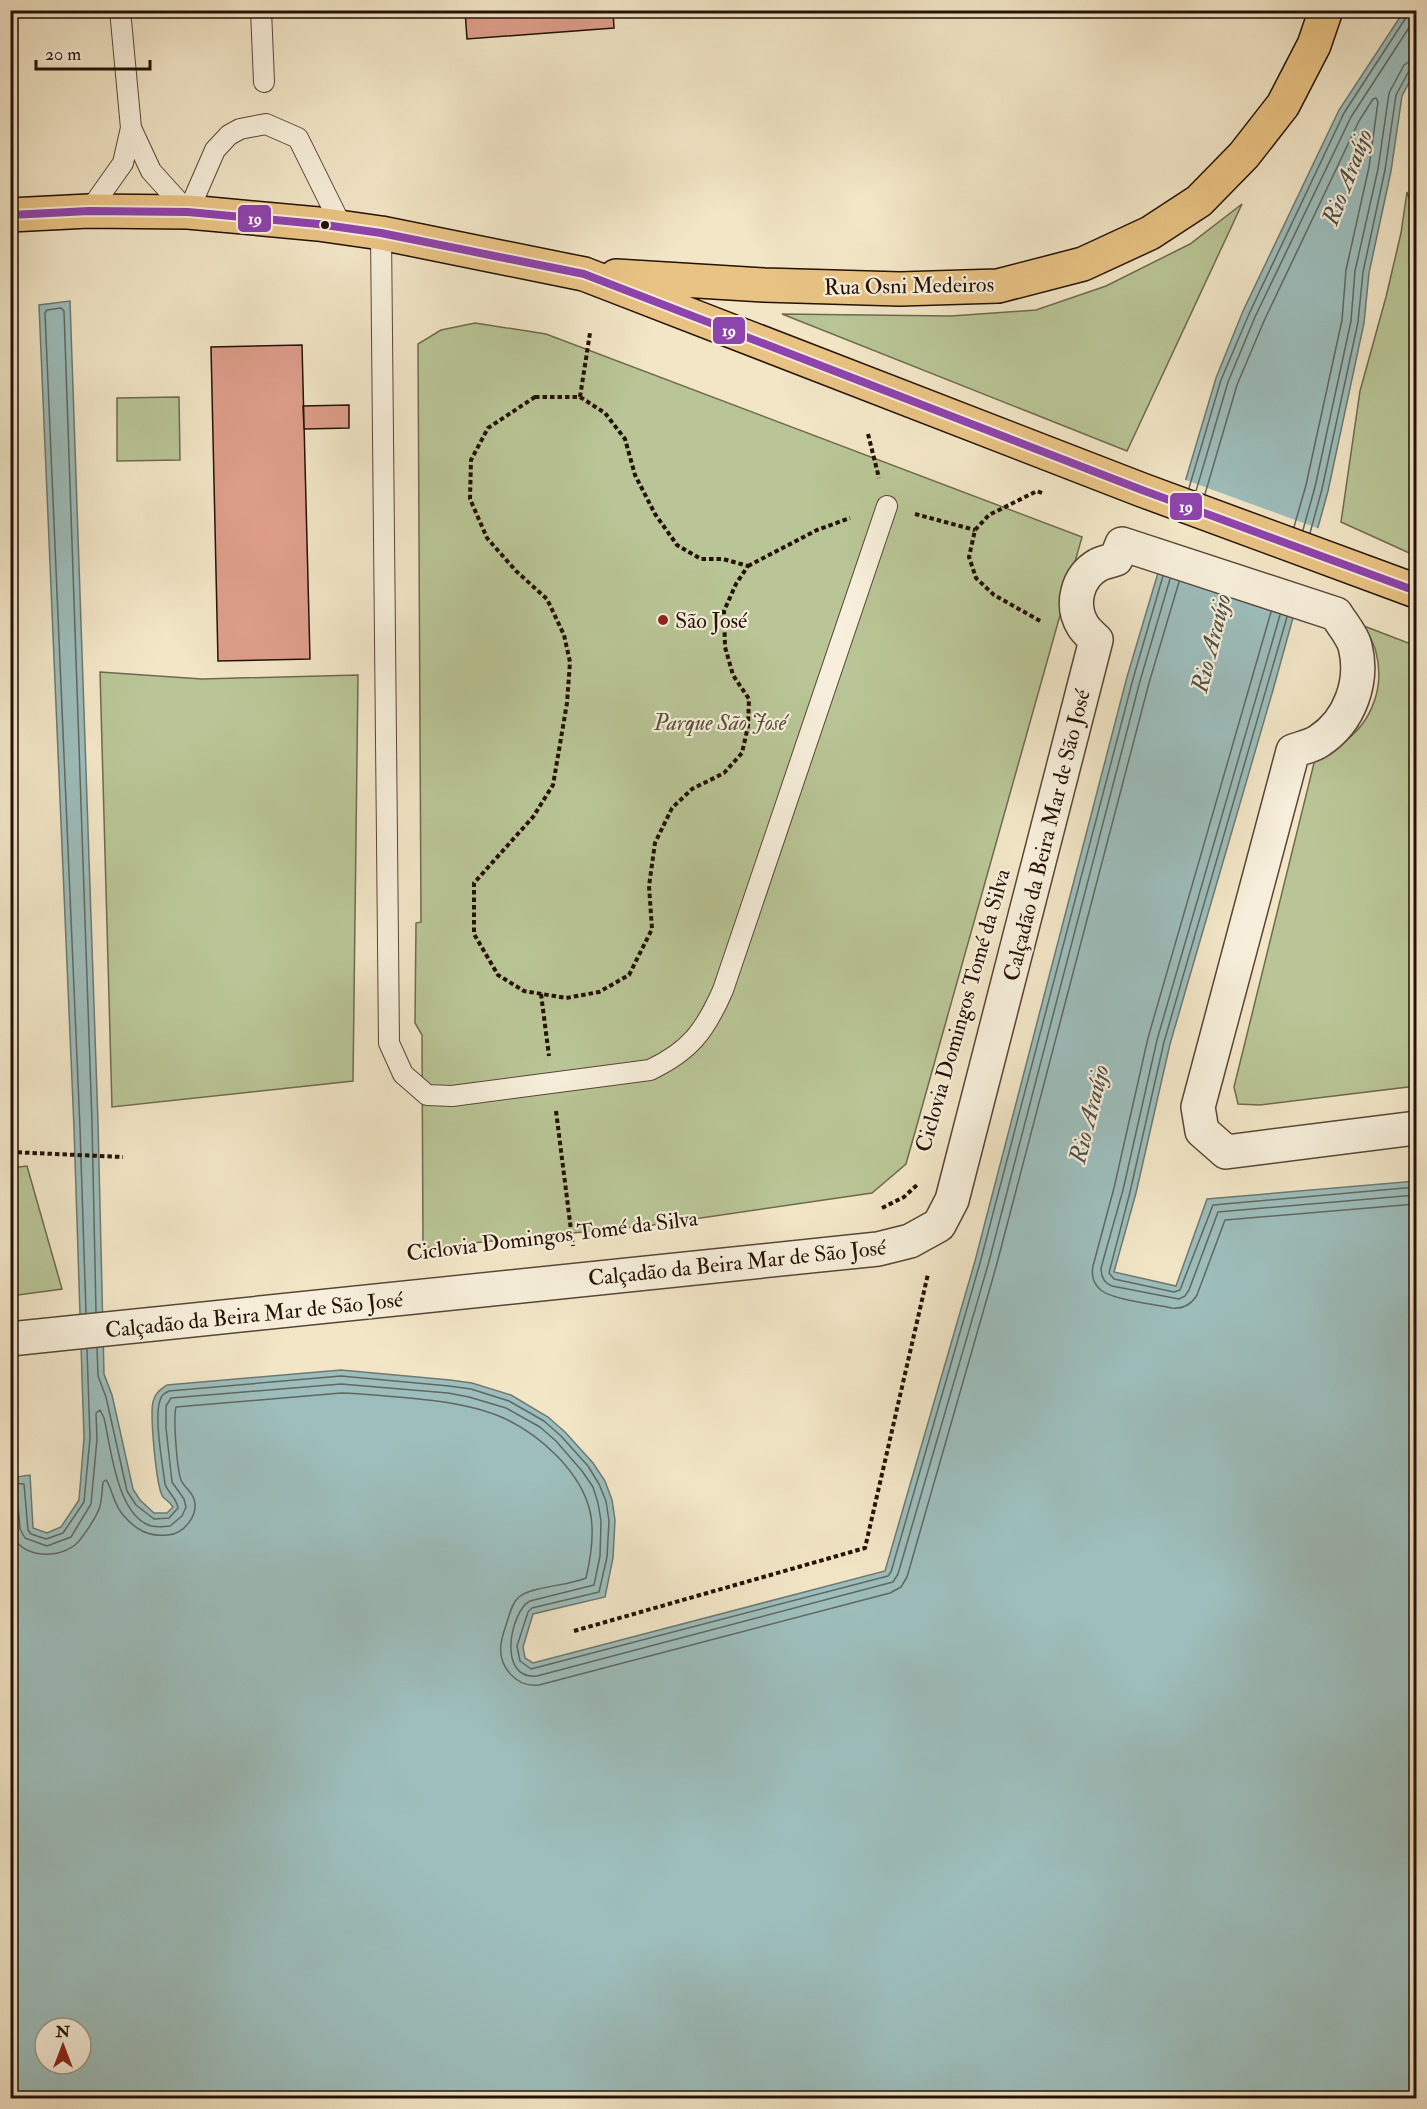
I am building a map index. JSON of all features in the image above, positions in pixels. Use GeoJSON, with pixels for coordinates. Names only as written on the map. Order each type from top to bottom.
{"type":"FeatureCollection","features":[{"type":"Feature","properties":{"kind":"main road","name":"Rua Osni Medeiros"},"geometry":{"type":"LineString","coordinates":[[584,274],[764,285],[900,290],[998,286],[1083,264],[1150,234],[1199,201],[1244,156],[1283,105],[1314,45],[1326,10]]}},
{"type":"Feature","properties":{"kind":"main road"},"geometry":{"type":"LineString","coordinates":[[10,215],[89,211],[188,212],[342,227],[584,274],[1142,489],[1416,591]]}},
{"type":"Feature","properties":{"kind":"street","name":"Calçadão da Beira Mar de São José"},"geometry":{"type":"LineString","coordinates":[[10,1339],[878,1249],[910,1241],[939,1225],[952,1200],[1096,640],[1083,627],[1076,611],[1077,593],[1084,576],[1099,564],[1116,559],[1122,544],[1336,614],[1355,644],[1359,671],[1353,699],[1340,723],[1319,741],[1293,751],[1198,1107],[1202,1131],[1226,1152],[1416,1128]]}},
{"type":"Feature","properties":{"kind":"lane"},"geometry":{"type":"LineString","coordinates":[[89,211],[123,163],[131,128],[120,10]]}},
{"type":"Feature","properties":{"kind":"lane"},"geometry":{"type":"LineString","coordinates":[[261,10],[264,82]]}},
{"type":"Feature","properties":{"kind":"lane"},"geometry":{"type":"LineString","coordinates":[[131,128],[152,171],[188,212],[215,150],[229,135],[240,129],[266,124],[298,138],[342,227]]}},
{"type":"Feature","properties":{"kind":"lane"},"geometry":{"type":"LineString","coordinates":[[381,234],[389,1043],[403,1074],[427,1095],[452,1096],[650,1070],[671,1060],[693,1042],[712,1014],[723,990],[887,506]]}},
{"type":"Feature","properties":{"kind":"path"},"geometry":{"type":"LineString","coordinates":[[580,397],[590,333]]}},
{"type":"Feature","properties":{"kind":"path"},"geometry":{"type":"LineString","coordinates":[[748,566],[723,559],[701,559],[677,546],[655,514],[635,475],[625,439],[605,413],[580,397],[535,397],[488,429],[471,460],[470,499],[487,538],[516,571],[547,599],[564,635],[570,662],[567,703],[553,784],[533,817],[474,883],[474,934],[498,975],[524,991],[566,998],[599,992],[630,975],[652,929],[649,886],[655,843],[672,808],[692,789],[724,773],[742,753],[748,726],[749,699],[733,675],[725,647],[724,611],[736,584],[748,566],[817,530],[887,506],[975,530]]}},
{"type":"Feature","properties":{"kind":"path"},"geometry":{"type":"LineString","coordinates":[[868,434],[887,506]]}},
{"type":"Feature","properties":{"kind":"path"},"geometry":{"type":"LineString","coordinates":[[1046,632],[1042,622],[994,595],[976,578],[969,557],[975,530],[989,515],[1037,491],[1047,495]]}},
{"type":"Feature","properties":{"kind":"path"},"geometry":{"type":"LineString","coordinates":[[541,994],[573,1248]]}},
{"type":"Feature","properties":{"kind":"path"},"geometry":{"type":"LineString","coordinates":[[10,1152],[123,1157]]}},
{"type":"Feature","properties":{"kind":"path","name":"Ciclovia Domingos Tomé da Silva"},"geometry":{"type":"LineString","coordinates":[[879,1210],[904,1197],[926,1177]]}},
{"type":"Feature","properties":{"kind":"path"},"geometry":{"type":"LineString","coordinates":[[574,1631],[865,1548],[939,1225]]}},
{"type":"Feature","properties":{"kind":"green space"},"geometry":{"type":"Polygon","coordinates":[[[1407,192],[1416,217],[1416,556],[1341,522],[1360,391],[1386,297],[1401,233],[1407,192]]]}},
{"type":"Feature","properties":{"kind":"green space"},"geometry":{"type":"Polygon","coordinates":[[[1242,204],[1127,451],[782,314],[951,316],[1036,310],[1106,286],[1190,244],[1242,204]]]}},
{"type":"Feature","properties":{"kind":"green space","name":"Parque São José"},"geometry":{"type":"Polygon","coordinates":[[[475,323],[546,334],[1082,537],[906,1164],[872,1193],[653,1225],[423,1248],[422,1035],[415,1023],[416,923],[421,922],[418,344],[441,330],[475,323]]]}},
{"type":"Feature","properties":{"kind":"green space"},"geometry":{"type":"Polygon","coordinates":[[[179,397],[180,460],[117,461],[117,398],[179,397]]]}},
{"type":"Feature","properties":{"kind":"green space"},"geometry":{"type":"Polygon","coordinates":[[[1364,626],[1416,646],[1416,1086],[1260,1105],[1238,1104],[1234,1087],[1316,755],[1336,747],[1352,735],[1368,715],[1374,703],[1379,678],[1378,665],[1376,652],[1364,626]]]}},
{"type":"Feature","properties":{"kind":"green space"},"geometry":{"type":"Polygon","coordinates":[[[100,672],[202,679],[358,675],[353,1081],[112,1107],[100,672]]]}},
{"type":"Feature","properties":{"kind":"green space"},"geometry":{"type":"Polygon","coordinates":[[[27,1166],[62,1289],[11,1296],[11,1168],[27,1166]]]}},
{"type":"Feature","properties":{"kind":"water","name":"Rio Araújo"},"geometry":{"type":"Polygon","coordinates":[[[1404,11],[1416,11],[1416,69],[1402,96],[1391,171],[1369,273],[1364,323],[1328,491],[1170,1044],[1136,1193],[1114,1272],[1176,1286],[1207,1199],[1416,1181],[1416,2098],[11,2098],[10,1478],[30,1475],[33,1528],[47,1533],[61,1527],[79,1500],[84,1438],[74,1128],[39,305],[70,301],[98,1123],[104,1374],[112,1395],[133,1489],[140,1500],[154,1513],[167,1513],[173,1507],[160,1491],[153,1435],[153,1402],[156,1394],[167,1385],[341,1370],[472,1383],[511,1395],[548,1417],[593,1463],[605,1481],[612,1500],[615,1520],[613,1558],[605,1597],[533,1614],[523,1647],[525,1658],[533,1663],[885,1571],[975,1261],[1127,677],[1216,378],[1243,311],[1339,110],[1404,11]]]}},
{"type":"Feature","properties":{"kind":"pier"},"geometry":{"type":"Polygon","coordinates":[[[1183,479],[1320,529],[1296,619],[1156,568],[1183,479]]]}},
{"type":"Feature","properties":{"kind":"building"},"geometry":{"type":"Polygon","coordinates":[[[465,10],[613,10],[614,28],[467,39],[465,10]]]}},
{"type":"Feature","properties":{"kind":"building"},"geometry":{"type":"Polygon","coordinates":[[[302,345],[310,659],[218,661],[211,347],[302,345]]]}},
{"type":"Feature","properties":{"kind":"building"},"geometry":{"type":"Polygon","coordinates":[[[349,405],[349,428],[304,429],[303,406],[349,405]]]}},
{"type":"Feature","properties":{"kind":"transit line","name":"19"},"geometry":{"type":"LineString","coordinates":[[10,215],[89,211],[188,212],[318,224],[381,233],[584,274],[1142,490],[1416,591]]}},
{"type":"Feature","properties":{"kind":"place","name":"São José"},"geometry":{"type":"Point","coordinates":[663,620]}}]}
